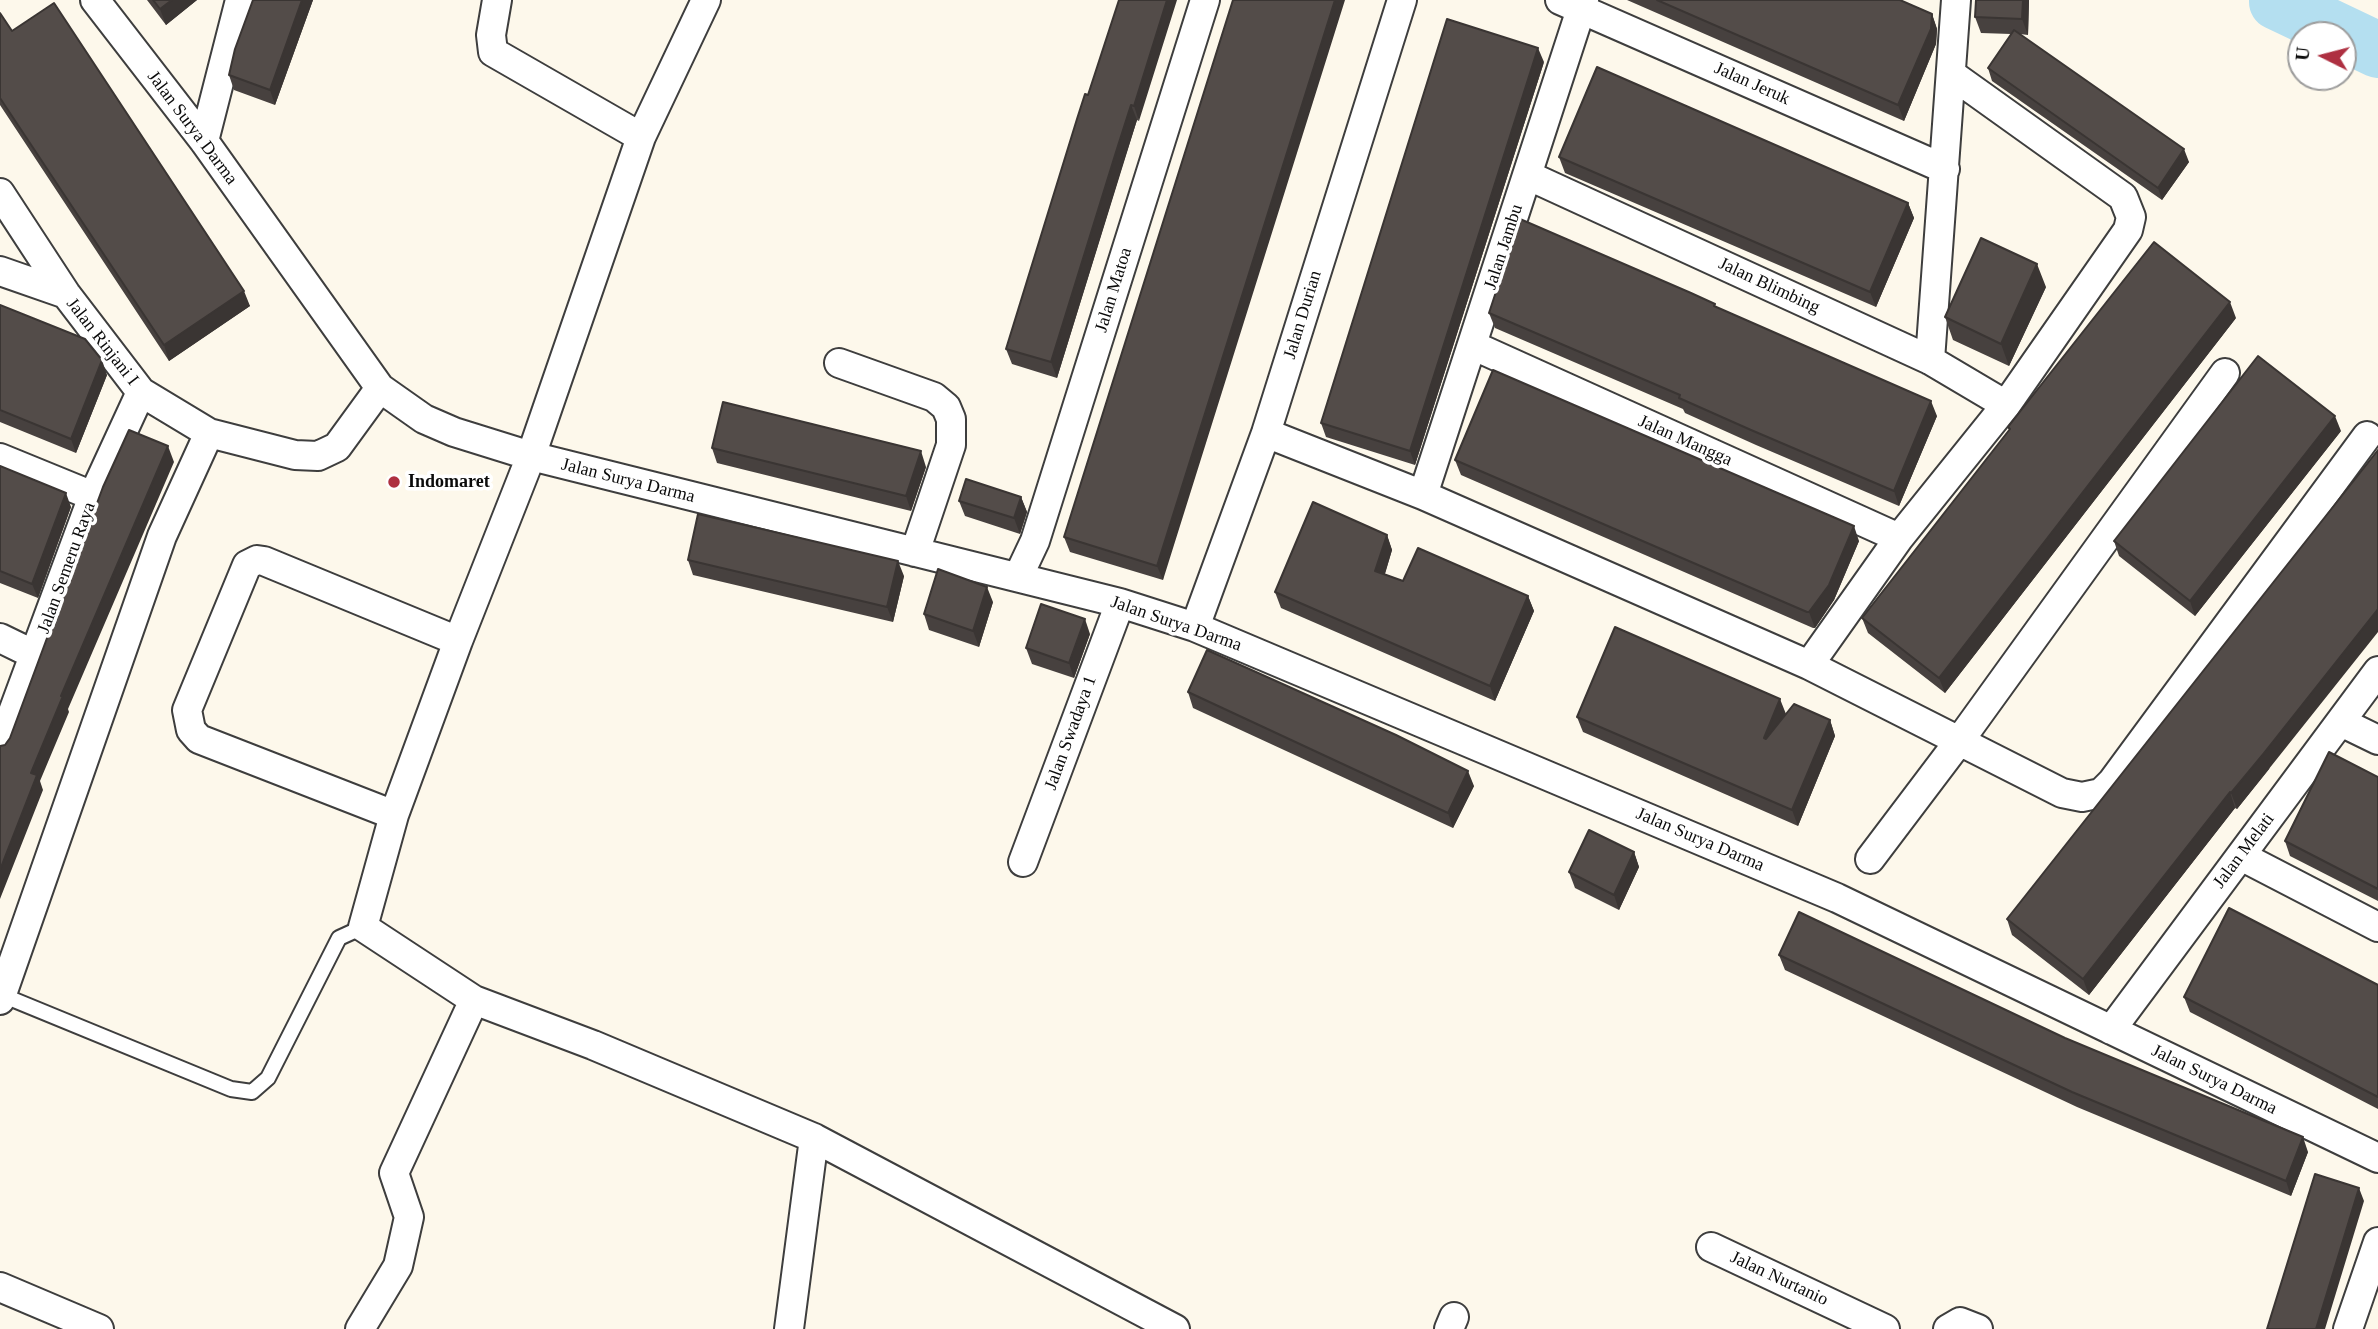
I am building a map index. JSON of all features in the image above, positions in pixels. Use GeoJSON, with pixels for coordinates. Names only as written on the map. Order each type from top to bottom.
{"type":"FeatureCollection","features":[{"type":"Feature","properties":{"kind":"street","name":"Jalan Surya Darma"},"geometry":{"type":"LineString","coordinates":[[95,0],[204,141],[380,388],[424,419],[454,432],[531,457],[1120,603],[1195,627],[1837,898],[2378,1158]]}},
{"type":"Feature","properties":{"kind":"street"},"geometry":{"type":"LineString","coordinates":[[204,141],[240,0]]}},
{"type":"Feature","properties":{"kind":"street"},"geometry":{"type":"LineString","coordinates":[[497,0],[491,35],[493,52],[641,137]]}},
{"type":"Feature","properties":{"kind":"street"},"geometry":{"type":"LineString","coordinates":[[706,0],[641,137],[531,457],[458,641],[394,815],[363,927],[474,1000],[593,1045],[814,1138],[1175,1329]]}},
{"type":"Feature","properties":{"kind":"street","name":"Jalan Matoa"},"geometry":{"type":"LineString","coordinates":[[1018,578],[1035,541],[1205,0]]}},
{"type":"Feature","properties":{"kind":"street","name":"Jalan Durian"},"geometry":{"type":"LineString","coordinates":[[1195,627],[1266,433],[1402,0]]}},
{"type":"Feature","properties":{"kind":"street"},"geometry":{"type":"LineString","coordinates":[[1930,360],[1956,0]]}},
{"type":"Feature","properties":{"kind":"street","name":"Jalan Jeruk"},"geometry":{"type":"LineString","coordinates":[[1575,3],[1945,169]]}},
{"type":"Feature","properties":{"kind":"street","name":"Jalan Jambu"},"geometry":{"type":"LineString","coordinates":[[1423,495],[1527,175],[1575,3]]}},
{"type":"Feature","properties":{"kind":"street"},"geometry":{"type":"LineString","coordinates":[[1809,665],[1899,538],[2006,405],[2128,230],[2131,217],[2129,206],[2123,197],[1951,74]]}},
{"type":"Feature","properties":{"kind":"street","name":"Jalan Blimbing"},"geometry":{"type":"LineString","coordinates":[[1527,175],[1930,360],[2006,405]]}},
{"type":"Feature","properties":{"kind":"street","name":"Jalan Rinjani I"},"geometry":{"type":"LineString","coordinates":[[0,192],[66,294],[141,392],[209,433],[295,455],[318,456],[337,447],[380,388]]}},
{"type":"Feature","properties":{"kind":"street"},"geometry":{"type":"LineString","coordinates":[[0,271],[66,294]]}},
{"type":"Feature","properties":{"kind":"street","name":"Jalan Mangga"},"geometry":{"type":"LineString","coordinates":[[1472,345],[1899,538]]}},
{"type":"Feature","properties":{"kind":"street"},"geometry":{"type":"LineString","coordinates":[[839,363],[934,397],[946,407],[951,419],[951,445],[915,552]]}},
{"type":"Feature","properties":{"kind":"street"},"geometry":{"type":"LineString","coordinates":[[1870,859],[1960,740],[2225,373]]}},
{"type":"Feature","properties":{"kind":"street","name":"Jalan Semeru Raya"},"geometry":{"type":"LineString","coordinates":[[0,747],[93,496],[141,392]]}},
{"type":"Feature","properties":{"kind":"street"},"geometry":{"type":"LineString","coordinates":[[1,998],[162,536],[209,433]]}},
{"type":"Feature","properties":{"kind":"street"},"geometry":{"type":"LineString","coordinates":[[1266,433],[1423,495],[1809,665],[2062,793],[2082,797],[2101,793],[2112,782],[2367,436]]}},
{"type":"Feature","properties":{"kind":"street"},"geometry":{"type":"LineString","coordinates":[[0,458],[93,496]]}},
{"type":"Feature","properties":{"kind":"street"},"geometry":{"type":"LineString","coordinates":[[394,815],[199,739],[191,730],[187,710],[247,565],[257,560],[458,641]]}},
{"type":"Feature","properties":{"kind":"street","name":"Jalan Swadaya 1"},"geometry":{"type":"LineString","coordinates":[[1023,862],[1120,603]]}},
{"type":"Feature","properties":{"kind":"street"},"geometry":{"type":"LineString","coordinates":[[0,638],[35,655]]}},
{"type":"Feature","properties":{"kind":"street","name":"Jalan Melati"},"geometry":{"type":"LineString","coordinates":[[2111,1030],[2378,671]]}},
{"type":"Feature","properties":{"kind":"street"},"geometry":{"type":"LineString","coordinates":[[2341,722],[2378,740]]}},
{"type":"Feature","properties":{"kind":"street"},"geometry":{"type":"LineString","coordinates":[[2241,856],[2378,927]]}},
{"type":"Feature","properties":{"kind":"street"},"geometry":{"type":"LineString","coordinates":[[360,1329],[398,1266],[409,1217],[394,1173],[474,1000]]}},
{"type":"Feature","properties":{"kind":"street"},"geometry":{"type":"LineString","coordinates":[[789,1329],[814,1138]]}},
{"type":"Feature","properties":{"kind":"street"},"geometry":{"type":"LineString","coordinates":[[2348,1329],[2378,1242]]}},
{"type":"Feature","properties":{"kind":"street","name":"Jalan Nurtanio"},"geometry":{"type":"LineString","coordinates":[[1711,1247],[1885,1329]]}},
{"type":"Feature","properties":{"kind":"street"},"geometry":{"type":"LineString","coordinates":[[0,1287],[99,1329]]}},
{"type":"Feature","properties":{"kind":"street"},"geometry":{"type":"LineString","coordinates":[[1948,1329],[1960,1322],[1978,1329]]}},
{"type":"Feature","properties":{"kind":"lane"},"geometry":{"type":"LineString","coordinates":[[1,998],[231,1089],[253,1092],[268,1078],[340,937],[363,927]]}},
{"type":"Feature","properties":{"kind":"building"},"geometry":{"type":"Polygon","coordinates":[[[153,0],[172,0],[160,9],[153,0]]]}},
{"type":"Feature","properties":{"kind":"building"},"geometry":{"type":"Polygon","coordinates":[[[253,0],[302,0],[270,90],[229,75],[235,49],[253,0]]]}},
{"type":"Feature","properties":{"kind":"building"},"geometry":{"type":"Polygon","coordinates":[[[1119,0],[1167,0],[1134,106],[1131,105],[1051,362],[1006,349],[1085,94],[1088,95],[1119,0]]]}},
{"type":"Feature","properties":{"kind":"building"},"geometry":{"type":"Polygon","coordinates":[[[1233,0],[1335,0],[1157,566],[1064,537],[1233,0]]]}},
{"type":"Feature","properties":{"kind":"building"},"geometry":{"type":"Polygon","coordinates":[[[1657,0],[1900,0],[1932,14],[1931,29],[1898,105],[1657,0]]]}},
{"type":"Feature","properties":{"kind":"building"},"geometry":{"type":"Polygon","coordinates":[[[1976,0],[2023,0],[2022,19],[1975,17],[1976,0]]]}},
{"type":"Feature","properties":{"kind":"building"},"geometry":{"type":"Polygon","coordinates":[[[54,3],[244,291],[164,345],[0,98],[0,13],[12,31],[54,3]]]}},
{"type":"Feature","properties":{"kind":"building"},"geometry":{"type":"Polygon","coordinates":[[[1447,19],[1538,48],[1410,451],[1321,423],[1447,19]]]}},
{"type":"Feature","properties":{"kind":"building"},"geometry":{"type":"Polygon","coordinates":[[[2014,30],[2184,149],[2158,188],[1988,68],[2014,30]]]}},
{"type":"Feature","properties":{"kind":"building"},"geometry":{"type":"Polygon","coordinates":[[[1597,67],[1908,203],[1870,292],[1559,157],[1597,67]]]}},
{"type":"Feature","properties":{"kind":"building"},"geometry":{"type":"Polygon","coordinates":[[[1520,219],[1931,401],[1894,491],[1489,313],[1520,219]]]}},
{"type":"Feature","properties":{"kind":"building"},"geometry":{"type":"Polygon","coordinates":[[[1981,238],[2037,264],[2001,344],[1945,317],[1981,238]]]}},
{"type":"Feature","properties":{"kind":"building"},"geometry":{"type":"Polygon","coordinates":[[[2154,242],[2230,302],[1939,678],[1862,618],[2154,242]]]}},
{"type":"Feature","properties":{"kind":"building"},"geometry":{"type":"Polygon","coordinates":[[[0,305],[85,339],[102,360],[71,439],[0,410],[0,305]]]}},
{"type":"Feature","properties":{"kind":"building"},"geometry":{"type":"Polygon","coordinates":[[[2258,356],[2335,416],[2190,601],[2114,541],[2258,356]]]}},
{"type":"Feature","properties":{"kind":"building"},"geometry":{"type":"Polygon","coordinates":[[[1493,370],[1854,526],[1829,585],[1807,612],[1455,460],[1493,370]]]}},
{"type":"Feature","properties":{"kind":"building"},"geometry":{"type":"Polygon","coordinates":[[[723,402],[921,451],[906,496],[712,448],[723,402]]]}},
{"type":"Feature","properties":{"kind":"building"},"geometry":{"type":"Polygon","coordinates":[[[129,430],[168,446],[61,696],[31,773],[37,775],[0,870],[0,746],[5,745],[10,738],[103,487],[129,430]]]}},
{"type":"Feature","properties":{"kind":"building"},"geometry":{"type":"Polygon","coordinates":[[[2378,450],[2378,609],[2083,979],[2007,919],[2378,450]]]}},
{"type":"Feature","properties":{"kind":"building"},"geometry":{"type":"Polygon","coordinates":[[[0,466],[66,493],[32,584],[0,571],[0,466]]]}},
{"type":"Feature","properties":{"kind":"building"},"geometry":{"type":"Polygon","coordinates":[[[966,479],[1021,497],[1014,518],[959,501],[966,479]]]}},
{"type":"Feature","properties":{"kind":"building"},"geometry":{"type":"Polygon","coordinates":[[[1313,502],[1387,535],[1375,571],[1403,581],[1418,548],[1528,596],[1490,686],[1275,592],[1313,502]]]}},
{"type":"Feature","properties":{"kind":"building"},"geometry":{"type":"Polygon","coordinates":[[[698,514],[898,561],[887,607],[688,560],[698,514]]]}},
{"type":"Feature","properties":{"kind":"building"},"geometry":{"type":"Polygon","coordinates":[[[938,569],[987,587],[973,631],[924,614],[938,569]]]}},
{"type":"Feature","properties":{"kind":"building"},"geometry":{"type":"Polygon","coordinates":[[[1041,604],[1085,619],[1069,663],[1026,648],[1041,604]]]}},
{"type":"Feature","properties":{"kind":"building"},"geometry":{"type":"Polygon","coordinates":[[[1615,627],[1780,699],[1764,738],[1766,739],[1794,704],[1830,720],[1792,810],[1577,717],[1615,627]]]}},
{"type":"Feature","properties":{"kind":"building"},"geometry":{"type":"Polygon","coordinates":[[[1207,650],[1396,735],[1468,771],[1448,813],[1188,692],[1207,650]]]}},
{"type":"Feature","properties":{"kind":"building"},"geometry":{"type":"Polygon","coordinates":[[[2329,752],[2378,777],[2378,889],[2285,841],[2329,752]]]}},
{"type":"Feature","properties":{"kind":"building"},"geometry":{"type":"Polygon","coordinates":[[[1589,830],[1634,852],[1614,895],[1569,872],[1589,830]]]}},
{"type":"Feature","properties":{"kind":"building"},"geometry":{"type":"Polygon","coordinates":[[[2229,908],[2378,985],[2378,1097],[2184,997],[2229,908]]]}},
{"type":"Feature","properties":{"kind":"building"},"geometry":{"type":"Polygon","coordinates":[[[1799,912],[2065,1038],[2303,1137],[2286,1181],[2072,1092],[1779,955],[1799,912]]]}},
{"type":"Feature","properties":{"kind":"building"},"geometry":{"type":"Polygon","coordinates":[[[2315,1174],[2359,1188],[2316,1329],[2267,1329],[2315,1174]]]}},
{"type":"Feature","properties":{"kind":"waterway"},"geometry":{"type":"LineString","coordinates":[[2277,0],[2378,50]]}},
{"type":"Feature","properties":{"kind":"place","name":"Indomaret"},"geometry":{"type":"Point","coordinates":[394,482]}}]}
